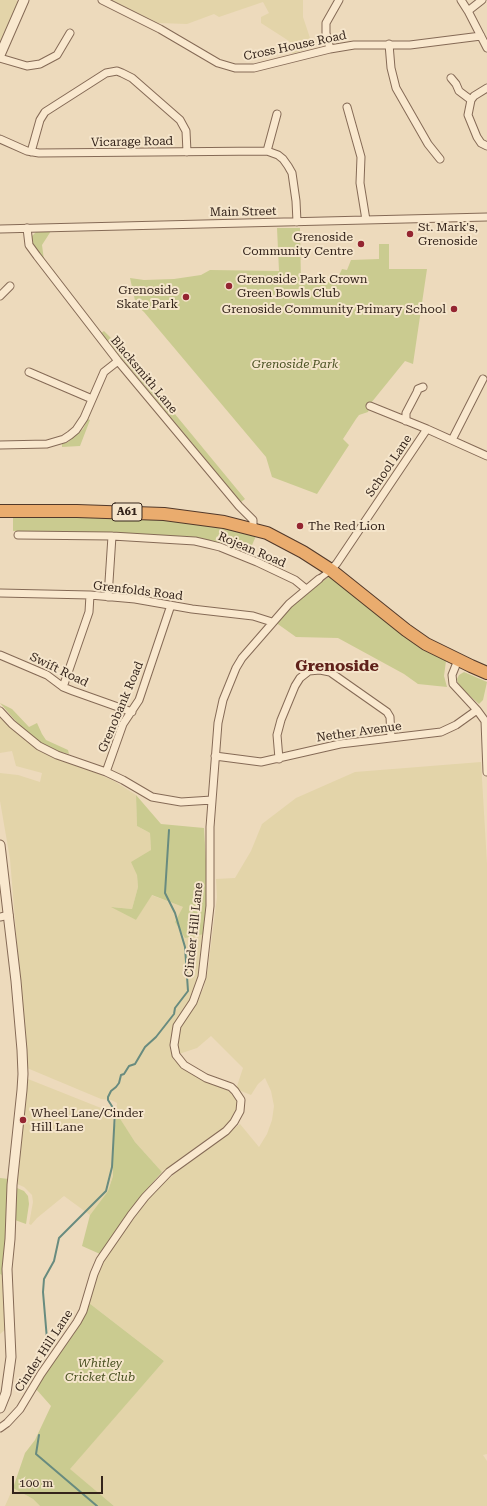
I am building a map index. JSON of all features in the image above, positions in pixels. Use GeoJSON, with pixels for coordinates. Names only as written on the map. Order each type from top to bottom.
{"type":"FeatureCollection","features":[{"type":"Feature","properties":{"kind":"highway","name":"A61"},"geometry":{"type":"LineString","coordinates":[[0,511],[77,511],[164,514],[205,519],[267,533],[331,570],[406,630],[426,644],[487,673]]}},
{"type":"Feature","properties":{"kind":"street"},"geometry":{"type":"LineString","coordinates":[[24,0],[0,56],[28,66],[40,64],[58,55],[70,33]]}},
{"type":"Feature","properties":{"kind":"street","name":"Cross House Road"},"geometry":{"type":"LineString","coordinates":[[102,0],[160,29],[209,59],[225,66],[245,69],[330,49],[359,44],[410,44],[482,34]]}},
{"type":"Feature","properties":{"kind":"street"},"geometry":{"type":"LineString","coordinates":[[330,49],[326,33],[326,23],[338,0]]}},
{"type":"Feature","properties":{"kind":"street"},"geometry":{"type":"LineString","coordinates":[[461,0],[482,34],[487,48]]}},
{"type":"Feature","properties":{"kind":"street"},"geometry":{"type":"LineString","coordinates":[[468,11],[482,0]]}},
{"type":"Feature","properties":{"kind":"street"},"geometry":{"type":"LineString","coordinates":[[389,44],[391,68],[396,88],[428,144],[440,159]]}},
{"type":"Feature","properties":{"kind":"street"},"geometry":{"type":"LineString","coordinates":[[31,152],[40,120],[45,112],[106,73],[117,71],[132,78],[180,120],[186,131],[187,152]]}},
{"type":"Feature","properties":{"kind":"street"},"geometry":{"type":"LineString","coordinates":[[451,78],[456,84],[458,91],[471,100]]}},
{"type":"Feature","properties":{"kind":"street"},"geometry":{"type":"LineString","coordinates":[[487,88],[474,96],[468,109],[470,121],[481,143],[487,146]]}},
{"type":"Feature","properties":{"kind":"street"},"geometry":{"type":"LineString","coordinates":[[347,107],[361,157],[360,183],[366,220]]}},
{"type":"Feature","properties":{"kind":"street"},"geometry":{"type":"LineString","coordinates":[[267,151],[277,114]]}},
{"type":"Feature","properties":{"kind":"street","name":"Vicarage Road"},"geometry":{"type":"LineString","coordinates":[[0,139],[31,152],[53,153],[267,151],[278,155],[283,159],[292,173],[297,222]]}},
{"type":"Feature","properties":{"kind":"street","name":"Main Street"},"geometry":{"type":"LineString","coordinates":[[0,229],[487,217]]}},
{"type":"Feature","properties":{"kind":"street","name":"Blacksmith Lane"},"geometry":{"type":"LineString","coordinates":[[27,228],[29,245],[32,249],[118,361],[239,506],[253,520],[253,529]]}},
{"type":"Feature","properties":{"kind":"street"},"geometry":{"type":"LineString","coordinates":[[0,296],[10,286]]}},
{"type":"Feature","properties":{"kind":"street"},"geometry":{"type":"LineString","coordinates":[[0,445],[47,444],[64,439],[80,425],[104,372],[118,361]]}},
{"type":"Feature","properties":{"kind":"street"},"geometry":{"type":"LineString","coordinates":[[29,372],[92,399]]}},
{"type":"Feature","properties":{"kind":"street"},"geometry":{"type":"LineString","coordinates":[[452,440],[483,378]]}},
{"type":"Feature","properties":{"kind":"street"},"geometry":{"type":"LineString","coordinates":[[406,421],[406,413],[416,392],[424,387]]}},
{"type":"Feature","properties":{"kind":"street"},"geometry":{"type":"LineString","coordinates":[[370,406],[427,429]]}},
{"type":"Feature","properties":{"kind":"street","name":"School Lane"},"geometry":{"type":"LineString","coordinates":[[331,570],[427,429],[487,456]]}},
{"type":"Feature","properties":{"kind":"street","name":"Rojean Road"},"geometry":{"type":"LineString","coordinates":[[18,535],[112,536],[195,542],[220,547],[272,569],[295,580],[306,589]]}},
{"type":"Feature","properties":{"kind":"street"},"geometry":{"type":"LineString","coordinates":[[108,597],[112,536]]}},
{"type":"Feature","properties":{"kind":"street"},"geometry":{"type":"LineString","coordinates":[[319,580],[331,570]]}},
{"type":"Feature","properties":{"kind":"street","name":"Cinder Hill Lane"},"geometry":{"type":"LineString","coordinates":[[0,1428],[20,1409],[41,1374],[77,1322],[83,1311],[94,1274],[100,1260],[140,1203],[169,1172],[226,1131],[234,1122],[240,1111],[241,1100],[236,1091],[231,1087],[196,1073],[184,1065],[174,1050],[174,1039],[177,1026],[193,1002],[202,977],[211,891],[210,827],[216,733],[220,714],[231,680],[242,658],[289,604],[319,580]]}},
{"type":"Feature","properties":{"kind":"street","name":"Grenfolds Road"},"geometry":{"type":"LineString","coordinates":[[0,593],[90,595],[146,601],[253,616],[272,622]]}},
{"type":"Feature","properties":{"kind":"street"},"geometry":{"type":"LineString","coordinates":[[63,687],[88,616],[90,595]]}},
{"type":"Feature","properties":{"kind":"street","name":"Grenobank Road"},"geometry":{"type":"LineString","coordinates":[[106,772],[123,724],[132,712],[141,693],[171,605]]}},
{"type":"Feature","properties":{"kind":"street","name":"Swift Road"},"geometry":{"type":"LineString","coordinates":[[0,655],[47,675],[63,687],[132,712]]}},
{"type":"Feature","properties":{"kind":"street"},"geometry":{"type":"LineString","coordinates":[[458,660],[452,675],[453,684],[484,718],[486,725],[487,772]]}},
{"type":"Feature","properties":{"kind":"street"},"geometry":{"type":"LineString","coordinates":[[279,759],[277,735],[281,720],[300,678],[309,671],[320,670],[330,672],[387,712],[390,717],[391,738]]}},
{"type":"Feature","properties":{"kind":"street","name":"Nether Avenue"},"geometry":{"type":"LineString","coordinates":[[215,756],[261,762],[340,744],[441,732],[456,726],[478,710]]}},
{"type":"Feature","properties":{"kind":"street"},"geometry":{"type":"LineString","coordinates":[[0,711],[12,724],[39,746],[57,755],[106,772],[157,799],[181,802],[212,800]]}},
{"type":"Feature","properties":{"kind":"street"},"geometry":{"type":"LineString","coordinates":[[0,845],[4,916],[17,989],[22,1062],[22,1090],[12,1185],[7,1283],[11,1357],[6,1393],[0,1408]]}},
{"type":"Feature","properties":{"kind":"shaded area"},"geometry":{"type":"Polygon","coordinates":[[[0,0],[16,0],[18,2],[0,43],[0,0]]]}},
{"type":"Feature","properties":{"kind":"shaded area"},"geometry":{"type":"Polygon","coordinates":[[[112,0],[303,0],[303,17],[313,47],[292,54],[289,41],[261,23],[261,17],[269,13],[263,2],[219,17],[214,14],[187,24],[158,23],[112,0]]]}},
{"type":"Feature","properties":{"kind":"shaded area"},"geometry":{"type":"Polygon","coordinates":[[[0,718],[39,751],[71,762],[114,781],[136,795],[137,826],[150,833],[151,850],[137,875],[138,887],[132,909],[113,907],[136,920],[151,895],[183,907],[204,934],[200,975],[192,997],[175,1026],[170,1041],[170,1049],[174,1060],[184,1068],[227,1090],[238,1098],[239,1106],[230,1123],[162,1172],[135,1142],[117,1115],[113,1137],[113,1176],[108,1191],[90,1215],[64,1196],[37,1218],[31,1225],[29,1224],[33,1202],[32,1195],[24,1187],[17,1184],[28,1079],[116,1114],[117,1103],[111,1100],[101,1099],[27,1068],[10,859],[0,801],[0,773],[18,775],[40,782],[42,773],[16,766],[12,751],[0,753],[0,718]]]}},
{"type":"Feature","properties":{"kind":"shaded area"},"geometry":{"type":"Polygon","coordinates":[[[481,762],[487,864],[487,1454],[483,1455],[487,1461],[487,1506],[114,1506],[69,1469],[164,1361],[89,1303],[98,1272],[106,1257],[143,1206],[159,1187],[240,1124],[259,1147],[267,1134],[272,1120],[274,1106],[271,1091],[265,1078],[258,1084],[251,1095],[236,1089],[243,1068],[211,1036],[197,1048],[179,1054],[176,1047],[180,1028],[198,1000],[204,987],[208,968],[217,897],[216,879],[235,878],[251,851],[262,824],[296,798],[355,772],[481,762]]]}},
{"type":"Feature","properties":{"kind":"shaded area"},"geometry":{"type":"Polygon","coordinates":[[[0,1274],[3,1276],[7,1328],[0,1334],[0,1274]]]}},
{"type":"Feature","properties":{"kind":"shaded area"},"geometry":{"type":"Polygon","coordinates":[[[13,1488],[33,1499],[40,1506],[5,1506],[13,1488]]]}},
{"type":"Feature","properties":{"kind":"green space","name":"Grenoside Park"},"geometry":{"type":"Polygon","coordinates":[[[277,228],[300,228],[301,282],[336,282],[342,269],[347,270],[351,260],[379,259],[379,244],[389,244],[389,269],[427,269],[413,364],[405,361],[371,403],[368,412],[359,415],[356,419],[343,439],[349,445],[317,494],[272,477],[266,457],[144,312],[136,305],[130,278],[144,280],[174,279],[201,275],[210,270],[279,271],[277,228]]]}},
{"type":"Feature","properties":{"kind":"green space"},"geometry":{"type":"Polygon","coordinates":[[[51,231],[42,245],[44,260],[33,247],[31,237],[36,232],[51,231]]]}},
{"type":"Feature","properties":{"kind":"green space"},"geometry":{"type":"Polygon","coordinates":[[[104,331],[118,345],[245,499],[241,502],[101,333],[104,331]]]}},
{"type":"Feature","properties":{"kind":"green space"},"geometry":{"type":"Polygon","coordinates":[[[88,419],[90,420],[80,446],[62,447],[62,444],[68,442],[83,429],[88,419]]]}},
{"type":"Feature","properties":{"kind":"green space"},"geometry":{"type":"Polygon","coordinates":[[[13,516],[109,517],[181,522],[234,529],[256,536],[249,552],[263,557],[263,562],[219,545],[164,536],[13,531],[13,516]]]}},
{"type":"Feature","properties":{"kind":"green space"},"geometry":{"type":"Polygon","coordinates":[[[329,577],[333,577],[421,649],[446,661],[444,676],[447,687],[418,684],[404,674],[338,638],[296,637],[275,622],[314,587],[329,577]]]}},
{"type":"Feature","properties":{"kind":"green space"},"geometry":{"type":"Polygon","coordinates":[[[464,672],[487,682],[483,700],[479,704],[460,687],[458,683],[457,679],[459,675],[464,672]]]}},
{"type":"Feature","properties":{"kind":"green space"},"geometry":{"type":"Polygon","coordinates":[[[0,703],[12,709],[29,727],[37,723],[46,740],[68,750],[69,754],[58,751],[35,740],[21,727],[0,703]]]}},
{"type":"Feature","properties":{"kind":"green space"},"geometry":{"type":"Polygon","coordinates":[[[136,795],[161,824],[204,828],[207,878],[204,934],[185,938],[175,922],[183,907],[152,895],[136,920],[111,907],[132,909],[138,887],[137,875],[131,862],[151,850],[150,833],[137,826],[136,795]]]}},
{"type":"Feature","properties":{"kind":"green space"},"geometry":{"type":"Polygon","coordinates":[[[117,1114],[135,1142],[162,1172],[139,1198],[117,1232],[100,1254],[82,1246],[90,1215],[108,1191],[113,1176],[113,1137],[117,1114]]]}},
{"type":"Feature","properties":{"kind":"green space"},"geometry":{"type":"Polygon","coordinates":[[[0,1178],[9,1179],[9,1219],[3,1276],[0,1274],[0,1178]]]}},
{"type":"Feature","properties":{"kind":"green space"},"geometry":{"type":"Polygon","coordinates":[[[17,1188],[24,1191],[28,1196],[29,1204],[26,1224],[15,1220],[17,1188]]]}},
{"type":"Feature","properties":{"kind":"green space","name":"Whitley Cricket Club"},"geometry":{"type":"Polygon","coordinates":[[[89,1303],[164,1361],[70,1469],[114,1506],[40,1506],[33,1499],[13,1488],[25,1453],[35,1440],[51,1406],[36,1389],[45,1373],[74,1334],[89,1303]]]}},
{"type":"Feature","properties":{"kind":"waterway"},"geometry":{"type":"LineString","coordinates":[[48,1351],[43,1292],[44,1279],[54,1261],[59,1238],[106,1191],[112,1167],[115,1111],[108,1100],[108,1097],[111,1091],[119,1083],[121,1075],[124,1074],[129,1066],[135,1064],[145,1047],[156,1037],[174,1014],[175,1008],[188,991],[185,947],[175,913],[165,893],[169,830]]}},
{"type":"Feature","properties":{"kind":"waterway"},"geometry":{"type":"LineString","coordinates":[[39,1435],[36,1454],[97,1506]]}},
{"type":"Feature","properties":{"kind":"place","name":"St. Mark's, Grenoside"},"geometry":{"type":"Point","coordinates":[410,234]}},
{"type":"Feature","properties":{"kind":"place","name":"Grenoside Community Centre"},"geometry":{"type":"Point","coordinates":[361,244]}},
{"type":"Feature","properties":{"kind":"place","name":"Grenoside Park Crown Green Bowls Club"},"geometry":{"type":"Point","coordinates":[229,286]}},
{"type":"Feature","properties":{"kind":"place","name":"Grenoside Skate Park"},"geometry":{"type":"Point","coordinates":[186,297]}},
{"type":"Feature","properties":{"kind":"place","name":"Grenoside Community Primary School"},"geometry":{"type":"Point","coordinates":[454,309]}},
{"type":"Feature","properties":{"kind":"place","name":"The Red Lion"},"geometry":{"type":"Point","coordinates":[300,526]}},
{"type":"Feature","properties":{"kind":"place","name":"Wheel Lane/Cinder Hill Lane"},"geometry":{"type":"Point","coordinates":[23,1120]}},
{"type":"Feature","properties":{"kind":"district","name":"Grenoside"},"geometry":{"type":"Point","coordinates":[337,666]}}]}
